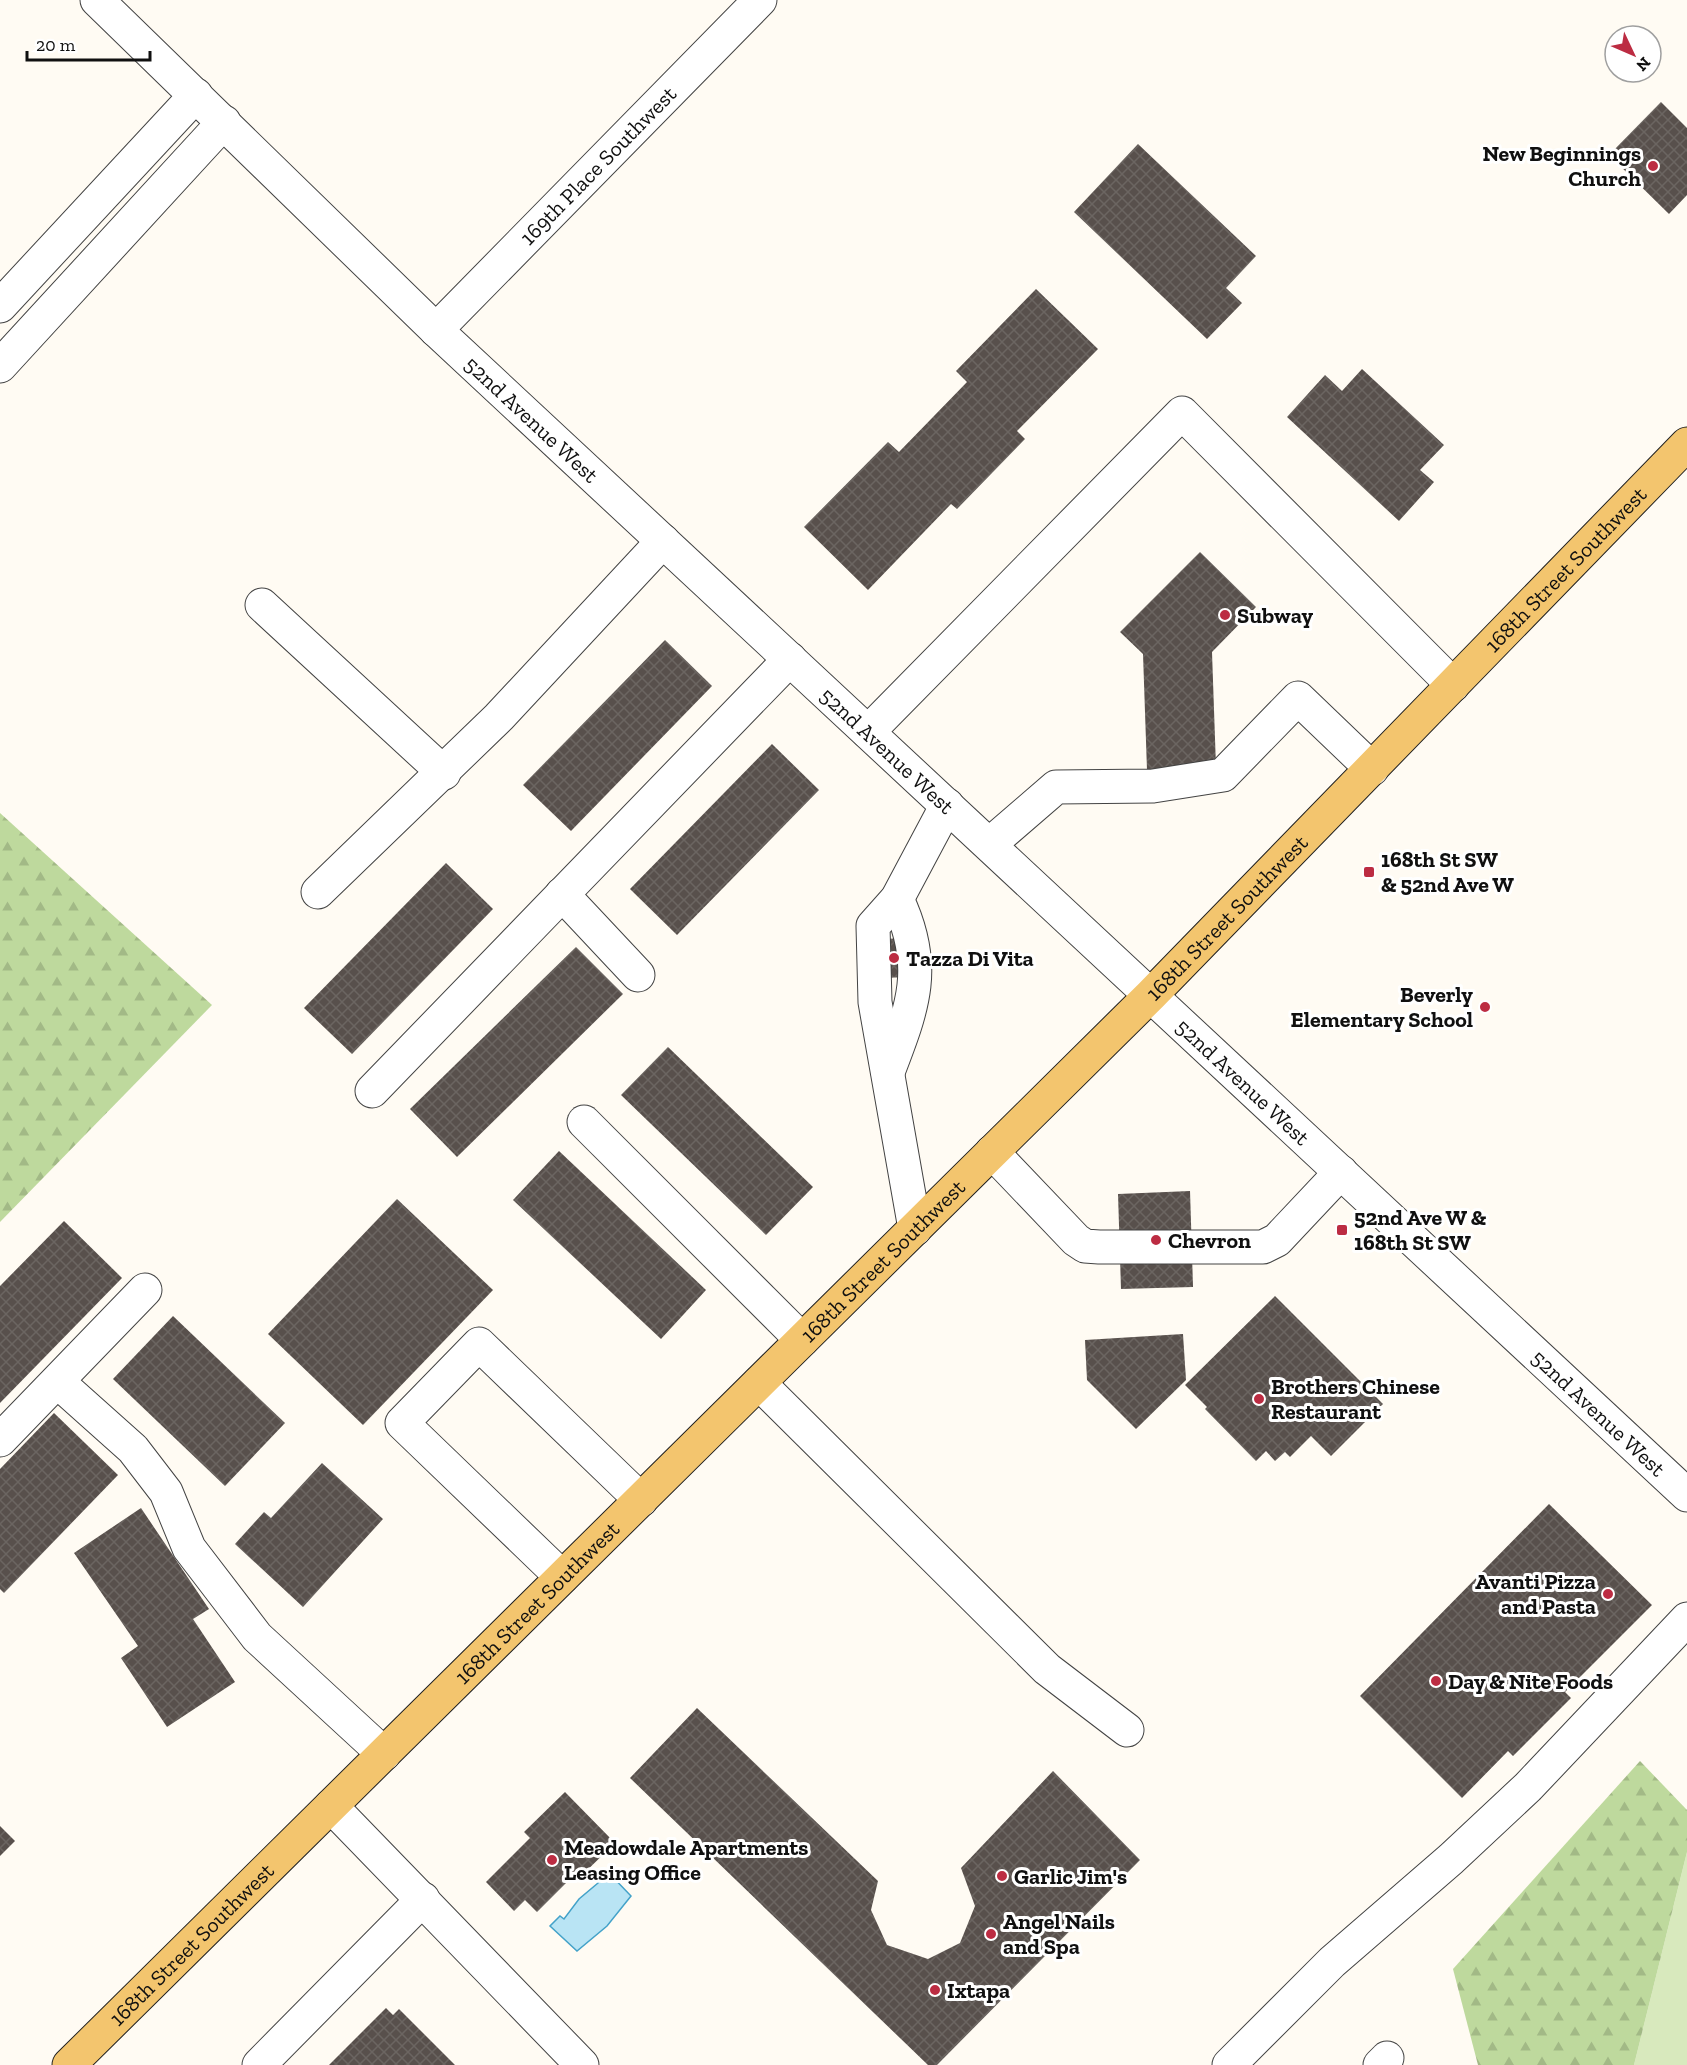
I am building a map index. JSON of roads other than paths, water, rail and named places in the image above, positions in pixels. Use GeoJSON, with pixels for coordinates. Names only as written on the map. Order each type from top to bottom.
{"type":"FeatureCollection","features":[{"type":"Feature","properties":{"kind":"main road","name":"168th Street Southwest"},"geometry":{"type":"LineString","coordinates":[[69,2065],[1151,995],[1687,444]]}},
{"type":"Feature","properties":{"kind":"street","name":"52nd Avenue West"},"geometry":{"type":"LineString","coordinates":[[97,0],[436,330],[1687,1494]]}},
{"type":"Feature","properties":{"kind":"street","name":"169th Place Southwest"},"geometry":{"type":"LineString","coordinates":[[436,330],[760,0]]}},
{"type":"Feature","properties":{"kind":"street"},"geometry":{"type":"LineString","coordinates":[[0,306],[196,96]]}},
{"type":"Feature","properties":{"kind":"street"},"geometry":{"type":"LineString","coordinates":[[0,366],[224,122]]}},
{"type":"Feature","properties":{"kind":"street"},"geometry":{"type":"LineString","coordinates":[[868,732],[1182,413],[1453,685]]}},
{"type":"Feature","properties":{"kind":"street"},"geometry":{"type":"LineString","coordinates":[[318,892],[444,773],[663,541]]}},
{"type":"Feature","properties":{"kind":"street"},"geometry":{"type":"LineString","coordinates":[[262,605],[444,773]]}},
{"type":"Feature","properties":{"kind":"street"},"geometry":{"type":"LineString","coordinates":[[372,1091],[790,659]]}},
{"type":"Feature","properties":{"kind":"street"},"geometry":{"type":"LineString","coordinates":[[990,844],[1056,787],[1153,786],[1223,775],[1298,698],[1372,768]]}},
{"type":"Feature","properties":{"kind":"street"},"geometry":{"type":"LineString","coordinates":[[915,1229],[875,1002],[873,926],[897,899],[947,805]]}},
{"type":"Feature","properties":{"kind":"street"},"geometry":{"type":"LineString","coordinates":[[562,894],[638,975]]}},
{"type":"Feature","properties":{"kind":"street"},"geometry":{"type":"LineString","coordinates":[[584,1122],[802,1340]]}},
{"type":"Feature","properties":{"kind":"street"},"geometry":{"type":"LineString","coordinates":[[992,1152],[1076,1240],[1085,1246],[1099,1247],[1263,1247],[1277,1239],[1341,1172]]}},
{"type":"Feature","properties":{"kind":"street"},"geometry":{"type":"LineString","coordinates":[[0,1440],[145,1290]]}},
{"type":"Feature","properties":{"kind":"street"},"geometry":{"type":"LineString","coordinates":[[562,1577],[402,1423],[479,1344],[641,1500]]}},
{"type":"Feature","properties":{"kind":"street"},"geometry":{"type":"LineString","coordinates":[[58,1382],[133,1449],[166,1492],[189,1548],[256,1637],[384,1754]]}},
{"type":"Feature","properties":{"kind":"street"},"geometry":{"type":"LineString","coordinates":[[759,1383],[1047,1669],[1127,1730]]}},
{"type":"Feature","properties":{"kind":"street"},"geometry":{"type":"LineString","coordinates":[[1229,2065],[1332,1962],[1451,1859],[1528,1786],[1687,1619]]}},
{"type":"Feature","properties":{"kind":"street"},"geometry":{"type":"LineString","coordinates":[[331,1806],[582,2065]]}},
{"type":"Feature","properties":{"kind":"street"},"geometry":{"type":"LineString","coordinates":[[259,2065],[423,1899]]}},
{"type":"Feature","properties":{"kind":"water"},"geometry":{"type":"Polygon","coordinates":[[[606,1870],[631,1896],[607,1926],[577,1951],[550,1926],[560,1916],[564,1919],[579,1899],[598,1883],[595,1880],[606,1870]]]}},
{"type":"Feature","properties":{"kind":"place","name":"New Beginnings Church"},"geometry":{"type":"Point","coordinates":[1653,166]}},
{"type":"Feature","properties":{"kind":"place","name":"Subway"},"geometry":{"type":"Point","coordinates":[1225,615]}},
{"type":"Feature","properties":{"kind":"place","name":"168th St SW & 52nd Ave W"},"geometry":{"type":"Point","coordinates":[1369,872]}},
{"type":"Feature","properties":{"kind":"place","name":"Tazza Di Vita"},"geometry":{"type":"Point","coordinates":[894,958]}},
{"type":"Feature","properties":{"kind":"place","name":"Beverly Elementary School"},"geometry":{"type":"Point","coordinates":[1485,1007]}},
{"type":"Feature","properties":{"kind":"place","name":"52nd Ave W & 168th St SW"},"geometry":{"type":"Point","coordinates":[1342,1230]}},
{"type":"Feature","properties":{"kind":"place","name":"Chevron"},"geometry":{"type":"Point","coordinates":[1156,1240]}},
{"type":"Feature","properties":{"kind":"place","name":"Brothers Chinese Restaurant"},"geometry":{"type":"Point","coordinates":[1259,1399]}},
{"type":"Feature","properties":{"kind":"place","name":"Avanti Pizza and Pasta"},"geometry":{"type":"Point","coordinates":[1608,1594]}},
{"type":"Feature","properties":{"kind":"place","name":"Day & Nite Foods"},"geometry":{"type":"Point","coordinates":[1436,1681]}},
{"type":"Feature","properties":{"kind":"place","name":"Meadowdale Apartments Leasing Office"},"geometry":{"type":"Point","coordinates":[552,1860]}},
{"type":"Feature","properties":{"kind":"place","name":"Garlic Jim's"},"geometry":{"type":"Point","coordinates":[1002,1876]}},
{"type":"Feature","properties":{"kind":"place","name":"Angel Nails and Spa"},"geometry":{"type":"Point","coordinates":[991,1934]}},
{"type":"Feature","properties":{"kind":"place","name":"Ixtapa"},"geometry":{"type":"Point","coordinates":[935,1990]}}]}
